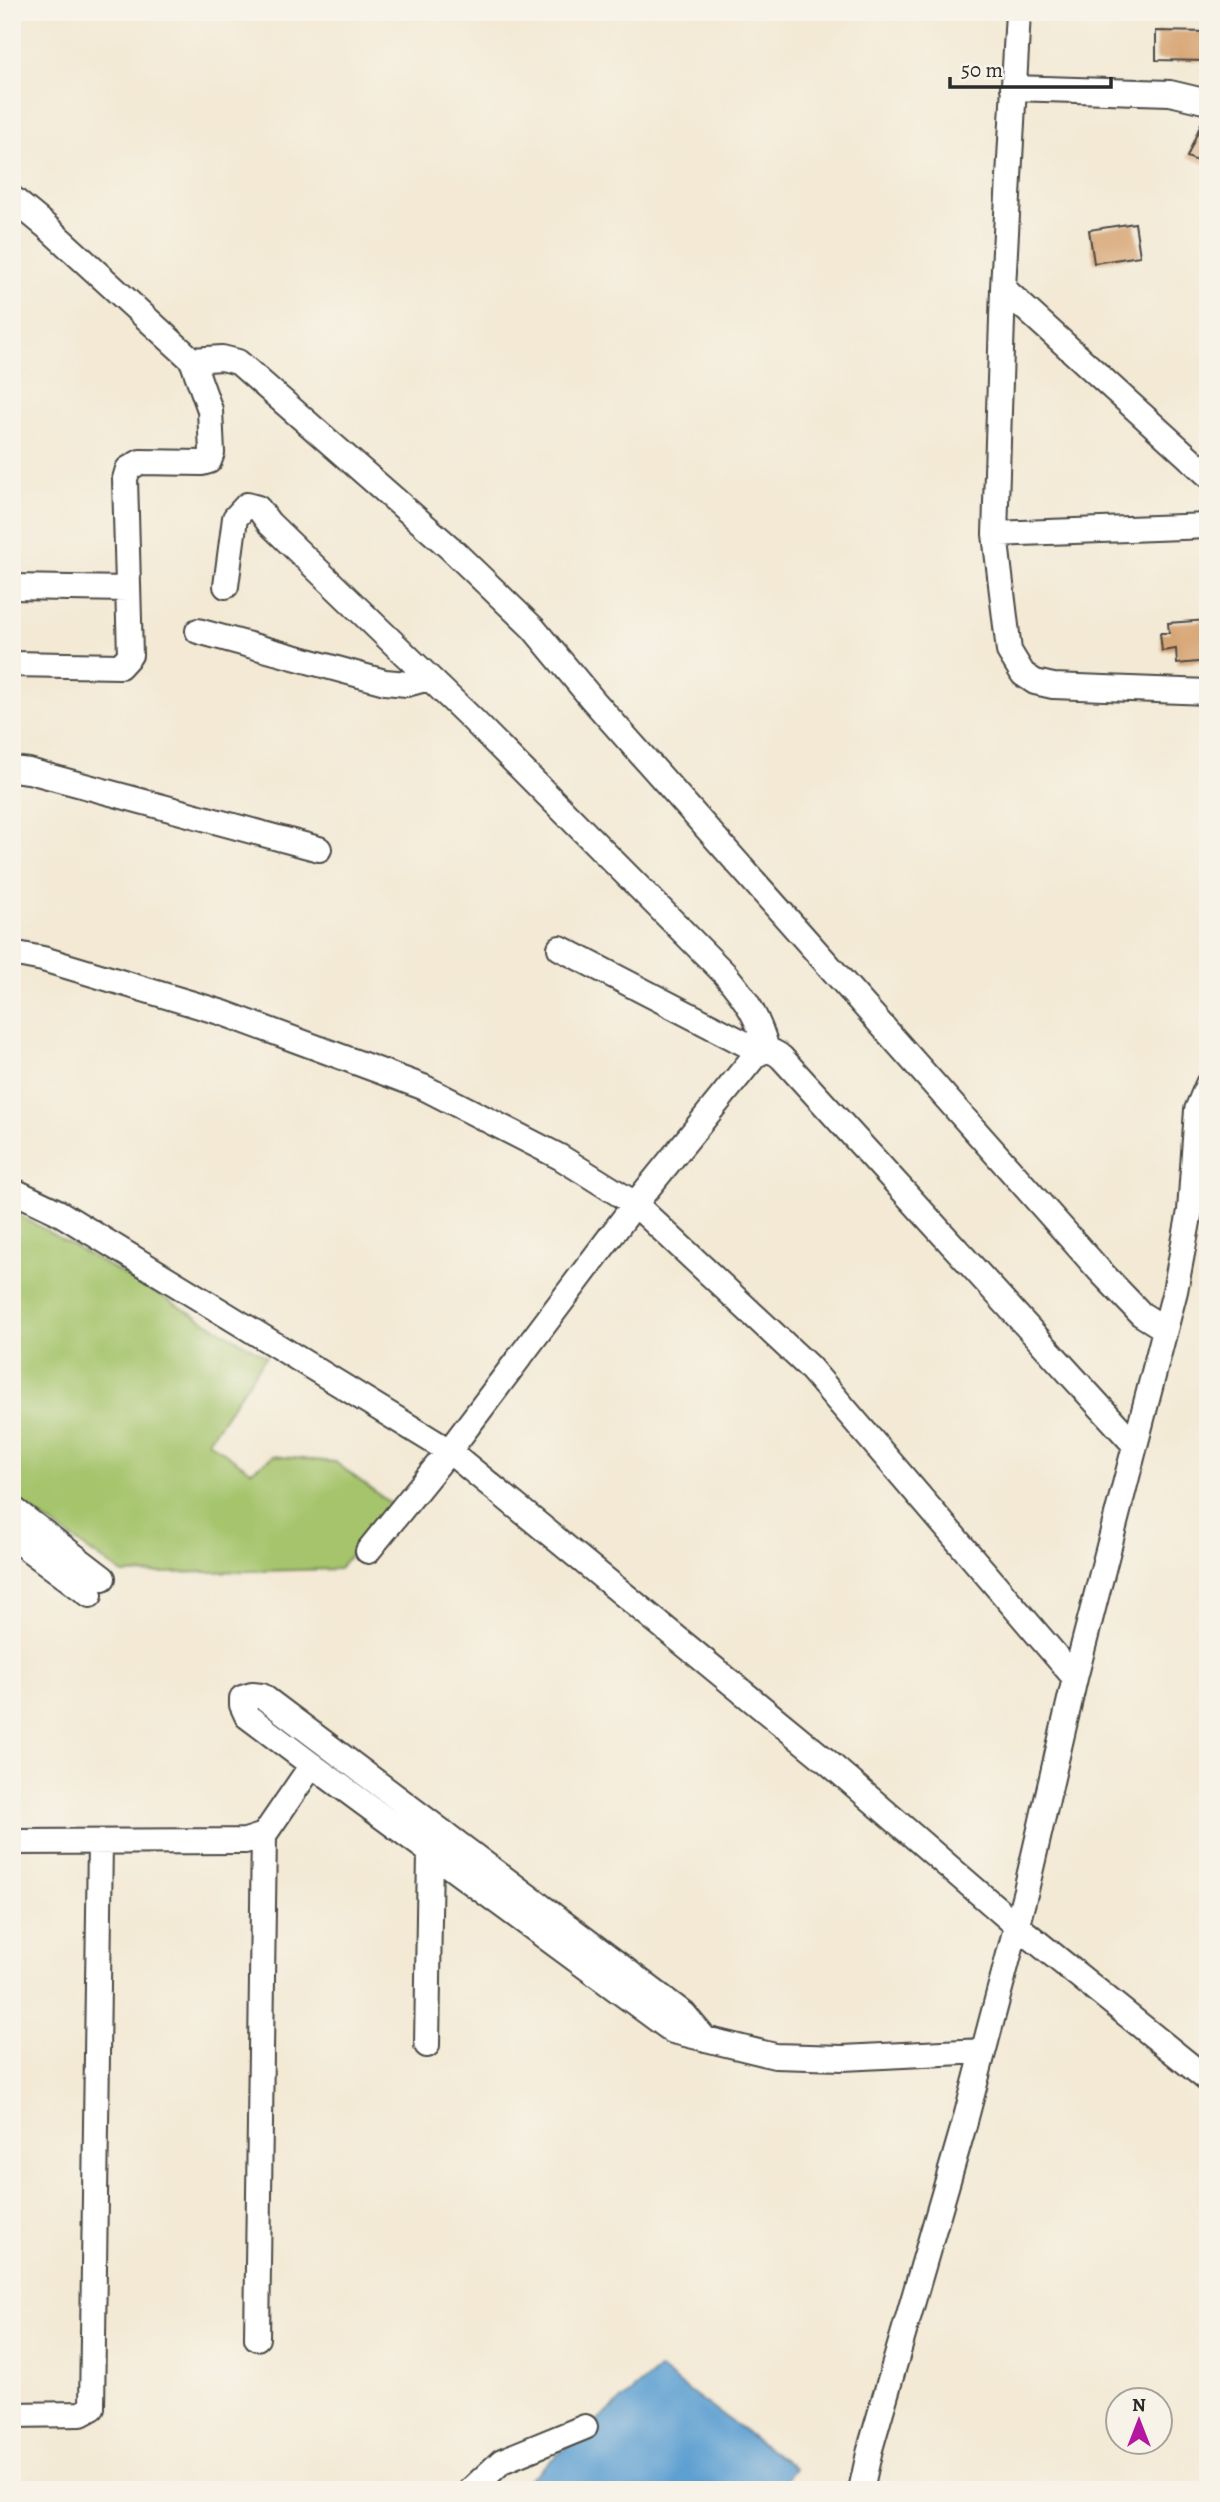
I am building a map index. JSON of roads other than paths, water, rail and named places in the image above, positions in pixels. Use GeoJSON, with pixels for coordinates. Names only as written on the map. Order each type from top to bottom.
{"type":"FeatureCollection","features":[{"type":"Feature","properties":{"kind":"street"},"geometry":{"type":"LineString","coordinates":[[1018,12],[1003,288],[995,534],[1009,650],[1023,674],[1035,682],[1053,686],[1208,692]]}},
{"type":"Feature","properties":{"kind":"street"},"geometry":{"type":"LineString","coordinates":[[1013,88],[1170,93],[1208,102]]}},
{"type":"Feature","properties":{"kind":"street"},"geometry":{"type":"LineString","coordinates":[[12,198],[192,360],[210,410],[212,453],[209,461],[202,463],[140,462],[128,469],[125,479],[130,655],[120,666],[12,664]]}},
{"type":"Feature","properties":{"kind":"street"},"geometry":{"type":"LineString","coordinates":[[1003,288],[1206,470]]}},
{"type":"Feature","properties":{"kind":"street"},"geometry":{"type":"LineString","coordinates":[[192,360],[222,358],[238,362],[449,547],[533,628],[592,699],[1099,1270],[1141,1314],[1165,1329]]}},
{"type":"Feature","properties":{"kind":"street"},"geometry":{"type":"LineString","coordinates":[[226,586],[235,518],[247,505],[258,508],[269,523],[429,678],[725,974],[750,1004],[761,1025],[764,1051]]}},
{"type":"Feature","properties":{"kind":"street"},"geometry":{"type":"LineString","coordinates":[[995,534],[1208,526]]}},
{"type":"Feature","properties":{"kind":"street"},"geometry":{"type":"LineString","coordinates":[[12,587],[128,589]]}},
{"type":"Feature","properties":{"kind":"street"},"geometry":{"type":"LineString","coordinates":[[198,631],[384,682],[407,684],[429,678]]}},
{"type":"Feature","properties":{"kind":"street"},"geometry":{"type":"LineString","coordinates":[[12,769],[29,771],[319,849]]}},
{"type":"Feature","properties":{"kind":"street"},"geometry":{"type":"LineString","coordinates":[[560,948],[782,1058],[1134,1444]]}},
{"type":"Feature","properties":{"kind":"street"},"geometry":{"type":"LineString","coordinates":[[12,953],[43,959],[223,1013],[423,1087],[560,1157],[635,1203],[809,1367],[1074,1678]]}},
{"type":"Feature","properties":{"kind":"street"},"geometry":{"type":"LineString","coordinates":[[368,1551],[449,1451],[635,1203],[754,1057],[764,1051]]}},
{"type":"Feature","properties":{"kind":"street"},"geometry":{"type":"LineString","coordinates":[[861,2490],[870,2449],[1016,1925],[1074,1678],[1165,1329],[1188,1221],[1198,1110],[1208,1084]]}},
{"type":"Feature","properties":{"kind":"street"},"geometry":{"type":"LineString","coordinates":[[12,1190],[58,1212],[449,1451],[829,1763],[1016,1925],[1208,2080]]}},
{"type":"Feature","properties":{"kind":"street"},"geometry":{"type":"LineString","coordinates":[[12,1508],[96,1587],[12,1537]]}},
{"type":"Feature","properties":{"kind":"street"},"geometry":{"type":"LineString","coordinates":[[705,2039],[684,2014],[262,1696],[242,1698],[247,1716],[673,2031],[705,2039],[775,2056],[843,2059],[983,2051]]}},
{"type":"Feature","properties":{"kind":"street"},"geometry":{"type":"LineString","coordinates":[[257,2338],[264,1835],[312,1766]]}},
{"type":"Feature","properties":{"kind":"street"},"geometry":{"type":"LineString","coordinates":[[12,1842],[245,1841],[264,1835]]}},
{"type":"Feature","properties":{"kind":"street"},"geometry":{"type":"LineString","coordinates":[[12,2415],[81,2414],[92,2408],[100,1842]]}},
{"type":"Feature","properties":{"kind":"street"},"geometry":{"type":"LineString","coordinates":[[427,2045],[430,1853]]}},
{"type":"Feature","properties":{"kind":"street"},"geometry":{"type":"LineString","coordinates":[[471,2490],[502,2461],[585,2427]]}},
{"type":"Feature","properties":{"kind":"water"},"geometry":{"type":"Polygon","coordinates":[[[659,2369],[795,2468],[778,2490],[516,2490],[659,2369]]]}}]}
